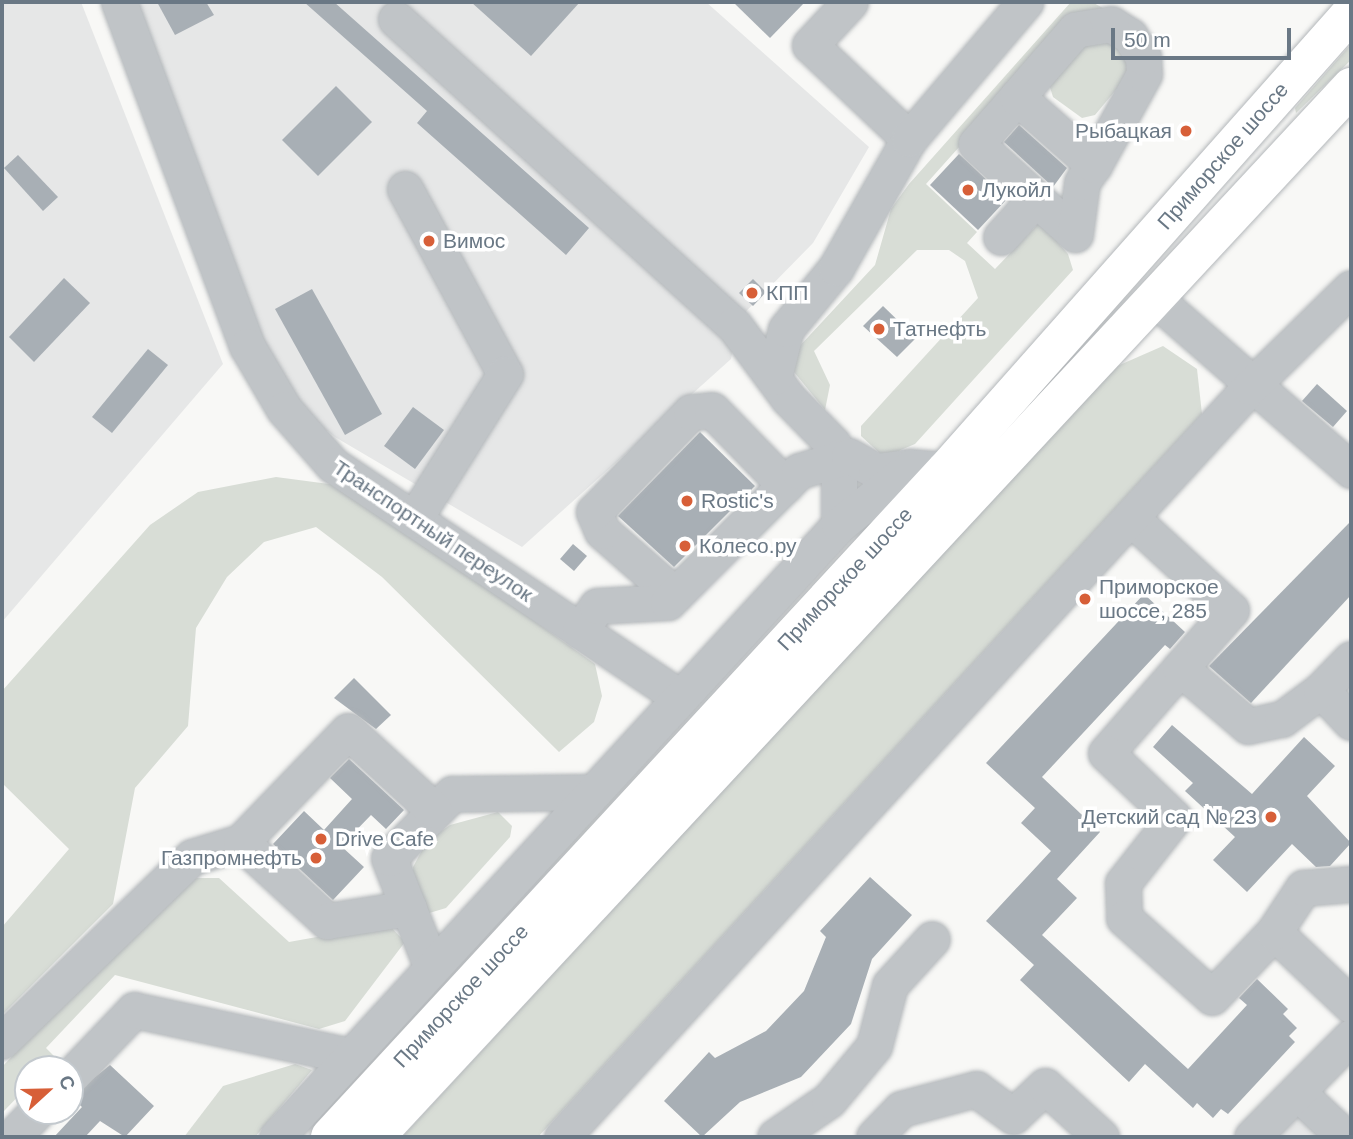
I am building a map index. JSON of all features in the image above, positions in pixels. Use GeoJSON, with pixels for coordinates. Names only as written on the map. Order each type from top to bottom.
{"type":"FeatureCollection","features":[{"type":"Feature","properties":{"kind":"highway","name":"Приморское шоссе"},"geometry":{"type":"LineString","coordinates":[[330,1137],[929,468],[1351,13]]}},
{"type":"Feature","properties":{"kind":"highway","name":"Приморское шоссе"},"geometry":{"type":"LineString","coordinates":[[375,1137],[1351,87]]}},
{"type":"Feature","properties":{"kind":"street","name":"Транспортный переулок"},"geometry":{"type":"LineString","coordinates":[[119,2],[247,346],[284,409],[333,465],[680,697]]}},
{"type":"Feature","properties":{"kind":"street"},"geometry":{"type":"LineString","coordinates":[[849,2],[810,45],[909,139]]}},
{"type":"Feature","properties":{"kind":"street"},"geometry":{"type":"LineString","coordinates":[[774,377],[786,329],[836,268],[909,139],[1025,2]]}},
{"type":"Feature","properties":{"kind":"street"},"geometry":{"type":"LineString","coordinates":[[396,19],[734,325],[839,457],[876,471],[929,468]]}},
{"type":"Feature","properties":{"kind":"street"},"geometry":{"type":"LineString","coordinates":[[1111,23],[1130,36],[1143,58],[1144,74],[1094,165],[1074,206],[1075,234],[976,144],[1075,30],[1111,23]]}},
{"type":"Feature","properties":{"kind":"street"},"geometry":{"type":"LineString","coordinates":[[1017,97],[1094,165]]}},
{"type":"Feature","properties":{"kind":"street"},"geometry":{"type":"LineString","coordinates":[[405,188],[505,374],[414,519]]}},
{"type":"Feature","properties":{"kind":"street"},"geometry":{"type":"LineString","coordinates":[[1000,237],[1036,198]]}},
{"type":"Feature","properties":{"kind":"street"},"geometry":{"type":"LineString","coordinates":[[562,1137],[1250,387],[1351,288]]}},
{"type":"Feature","properties":{"kind":"street"},"geometry":{"type":"LineString","coordinates":[[1154,298],[1250,387],[1351,470]]}},
{"type":"Feature","properties":{"kind":"street"},"geometry":{"type":"LineString","coordinates":[[675,595],[602,531],[594,512],[691,412],[712,410],[785,485]]}},
{"type":"Feature","properties":{"kind":"street"},"geometry":{"type":"LineString","coordinates":[[580,631],[597,606],[640,608],[675,595],[799,471],[839,457]]}},
{"type":"Feature","properties":{"kind":"street"},"geometry":{"type":"LineString","coordinates":[[839,457],[839,525]]}},
{"type":"Feature","properties":{"kind":"street"},"geometry":{"type":"LineString","coordinates":[[277,1137],[839,525],[929,468]]}},
{"type":"Feature","properties":{"kind":"street"},"geometry":{"type":"LineString","coordinates":[[1131,517],[1231,610],[1106,753],[1174,818],[1123,883],[1124,918],[1212,997],[1274,932],[1303,888],[1351,884]]}},
{"type":"Feature","properties":{"kind":"street"},"geometry":{"type":"LineString","coordinates":[[1180,668],[1248,726],[1282,719],[1321,690],[1351,659]]}},
{"type":"Feature","properties":{"kind":"street"},"geometry":{"type":"LineString","coordinates":[[1321,690],[1351,722]]}},
{"type":"Feature","properties":{"kind":"street"},"geometry":{"type":"LineString","coordinates":[[2,1041],[191,857],[241,842],[348,731],[433,810]]}},
{"type":"Feature","properties":{"kind":"street"},"geometry":{"type":"LineString","coordinates":[[432,968],[390,858],[433,810],[452,794],[593,792]]}},
{"type":"Feature","properties":{"kind":"street"},"geometry":{"type":"LineString","coordinates":[[241,842],[327,921],[409,908]]}},
{"type":"Feature","properties":{"kind":"street"},"geometry":{"type":"LineString","coordinates":[[1274,932],[1351,1005]]}},
{"type":"Feature","properties":{"kind":"street"},"geometry":{"type":"LineString","coordinates":[[775,1137],[830,1100],[874,1046],[890,985],[932,939]]}},
{"type":"Feature","properties":{"kind":"street"},"geometry":{"type":"LineString","coordinates":[[84,1062],[134,1010],[351,1056]]}},
{"type":"Feature","properties":{"kind":"street"},"geometry":{"type":"LineString","coordinates":[[1252,1137],[1351,1037]]}},
{"type":"Feature","properties":{"kind":"street"},"geometry":{"type":"LineString","coordinates":[[874,1137],[901,1109],[976,1089],[1013,1116],[1045,1086],[1101,1137]]}},
{"type":"Feature","properties":{"kind":"street"},"geometry":{"type":"LineString","coordinates":[[1289,1100],[1311,1137]]}},
{"type":"Feature","properties":{"kind":"street"},"geometry":{"type":"LineString","coordinates":[[1289,1100],[1345,1137]]}},
{"type":"Feature","properties":{"kind":"shaded area"},"geometry":{"type":"Polygon","coordinates":[[[2,2],[81,2],[223,364],[2,622],[2,2]]]}},
{"type":"Feature","properties":{"kind":"shaded area","name":"Вимос"},"geometry":{"type":"Polygon","coordinates":[[[133,2],[706,2],[869,147],[813,243],[722,336],[733,349],[731,359],[522,547],[335,437],[292,403],[256,343],[133,2]]]}},
{"type":"Feature","properties":{"kind":"shaded area"},"geometry":{"type":"Polygon","coordinates":[[[1071,2],[1092,2],[1110,12],[1071,22],[926,184],[977,232],[967,243],[995,269],[1040,222],[1068,254],[1073,270],[915,444],[884,457],[861,436],[861,426],[978,298],[965,261],[949,250],[917,250],[814,351],[830,385],[825,410],[794,372],[796,350],[875,265],[891,209],[909,184],[1071,2]]]}},
{"type":"Feature","properties":{"kind":"shaded area"},"geometry":{"type":"Polygon","coordinates":[[[1092,36],[1125,47],[1130,73],[1095,115],[1082,118],[1053,97],[1047,78],[1092,36]]]}},
{"type":"Feature","properties":{"kind":"shaded area"},"geometry":{"type":"Polygon","coordinates":[[[1351,44],[1351,60],[1296,113],[1295,108],[1351,44]]]}},
{"type":"Feature","properties":{"kind":"shaded area"},"geometry":{"type":"Polygon","coordinates":[[[1163,346],[1197,369],[1202,414],[538,1137],[402,1137],[1115,367],[1163,346]]]}},
{"type":"Feature","properties":{"kind":"shaded area"},"geometry":{"type":"Polygon","coordinates":[[[276,477],[344,486],[595,664],[602,696],[594,722],[559,752],[382,577],[316,527],[264,542],[227,577],[196,628],[188,726],[135,788],[113,904],[2,1015],[2,927],[69,849],[2,783],[2,691],[150,525],[198,492],[276,477]]]}},
{"type":"Feature","properties":{"kind":"shaded area"},"geometry":{"type":"Polygon","coordinates":[[[498,812],[512,826],[510,837],[446,908],[426,914],[410,898],[413,867],[427,841],[450,825],[498,812]]]}},
{"type":"Feature","properties":{"kind":"shaded area"},"geometry":{"type":"Polygon","coordinates":[[[192,878],[219,878],[289,942],[390,926],[405,942],[345,1021],[319,1029],[115,975],[46,1048],[53,1055],[14,1055],[14,1101],[4,1111],[2,1067],[133,927],[192,878]]]}},
{"type":"Feature","properties":{"kind":"shaded area"},"geometry":{"type":"Polygon","coordinates":[[[295,1064],[312,1070],[255,1137],[184,1137],[223,1086],[295,1064]]]}},
{"type":"Feature","properties":{"kind":"shaded area"},"geometry":{"type":"Polygon","coordinates":[[[1310,1094],[1351,1137],[1268,1137],[1310,1094]]]}},
{"type":"Feature","properties":{"kind":"building"},"geometry":{"type":"Polygon","coordinates":[[[157,2],[206,2],[214,15],[175,35],[157,2]]]}},
{"type":"Feature","properties":{"kind":"building"},"geometry":{"type":"Polygon","coordinates":[[[304,2],[334,2],[589,228],[566,255],[417,123],[427,111],[304,2]]]}},
{"type":"Feature","properties":{"kind":"building"},"geometry":{"type":"Polygon","coordinates":[[[471,2],[580,2],[531,56],[471,2]]]}},
{"type":"Feature","properties":{"kind":"building"},"geometry":{"type":"Polygon","coordinates":[[[733,2],[805,2],[770,38],[733,2]]]}},
{"type":"Feature","properties":{"kind":"building"},"geometry":{"type":"Polygon","coordinates":[[[336,86],[372,122],[318,176],[282,140],[336,86]]]}},
{"type":"Feature","properties":{"kind":"building"},"geometry":{"type":"Polygon","coordinates":[[[1019,125],[1067,168],[1053,187],[1004,142],[1019,125]]]}},
{"type":"Feature","properties":{"kind":"building"},"geometry":{"type":"Polygon","coordinates":[[[959,154],[1007,199],[978,230],[930,185],[959,154]]]}},
{"type":"Feature","properties":{"kind":"building"},"geometry":{"type":"Polygon","coordinates":[[[18,155],[58,197],[43,211],[4,168],[18,155]]]}},
{"type":"Feature","properties":{"kind":"building"},"geometry":{"type":"Polygon","coordinates":[[[64,278],[90,303],[34,362],[9,337],[64,278]]]}},
{"type":"Feature","properties":{"kind":"building","name":"КПП"},"geometry":{"type":"Polygon","coordinates":[[[753,279],[766,292],[753,306],[739,293],[753,279]]]}},
{"type":"Feature","properties":{"kind":"building"},"geometry":{"type":"Polygon","coordinates":[[[312,289],[382,414],[345,435],[275,309],[312,289]]]}},
{"type":"Feature","properties":{"kind":"building"},"geometry":{"type":"Polygon","coordinates":[[[883,306],[916,338],[897,357],[863,326],[883,306]]]}},
{"type":"Feature","properties":{"kind":"building"},"geometry":{"type":"Polygon","coordinates":[[[148,349],[168,365],[112,433],[92,417],[148,349]]]}},
{"type":"Feature","properties":{"kind":"building"},"geometry":{"type":"Polygon","coordinates":[[[1317,384],[1347,411],[1333,427],[1302,401],[1317,384]]]}},
{"type":"Feature","properties":{"kind":"building"},"geometry":{"type":"Polygon","coordinates":[[[413,407],[444,430],[415,469],[384,446],[413,407]]]}},
{"type":"Feature","properties":{"kind":"building","name":"Rostic's"},"geometry":{"type":"Polygon","coordinates":[[[700,432],[755,486],[674,567],[618,516],[700,432]]]}},
{"type":"Feature","properties":{"kind":"building"},"geometry":{"type":"Polygon","coordinates":[[[1351,521],[1351,595],[1251,703],[1209,666],[1351,521]]]}},
{"type":"Feature","properties":{"kind":"building"},"geometry":{"type":"Polygon","coordinates":[[[573,544],[587,556],[574,571],[560,559],[573,544]]]}},
{"type":"Feature","properties":{"kind":"building"},"geometry":{"type":"Polygon","coordinates":[[[1144,594],[1185,632],[1170,649],[1165,645],[1042,777],[1100,832],[1057,879],[1077,898],[1042,935],[1188,1069],[1247,1005],[1239,998],[1257,979],[1288,1009],[1283,1014],[1297,1028],[1289,1036],[1295,1042],[1228,1114],[1221,1109],[1213,1118],[1197,1103],[1193,1108],[1145,1064],[1129,1082],[1020,980],[1034,965],[986,921],[1051,851],[1021,823],[1035,808],[986,763],[1144,594]]]}},
{"type":"Feature","properties":{"kind":"building"},"geometry":{"type":"Polygon","coordinates":[[[354,678],[391,715],[376,729],[334,698],[354,678]]]}},
{"type":"Feature","properties":{"kind":"building","name":"Детский сад № 23"},"geometry":{"type":"Polygon","coordinates":[[[1172,725],[1252,794],[1304,737],[1335,766],[1307,796],[1351,843],[1330,866],[1316,867],[1292,844],[1247,892],[1213,860],[1235,837],[1185,791],[1193,783],[1153,747],[1172,725]]]}},
{"type":"Feature","properties":{"kind":"building"},"geometry":{"type":"Polygon","coordinates":[[[349,759],[404,810],[386,829],[371,815],[341,846],[364,867],[333,900],[273,844],[304,811],[324,830],[352,799],[330,778],[349,759]]]}},
{"type":"Feature","properties":{"kind":"building"},"geometry":{"type":"Polygon","coordinates":[[[870,877],[912,915],[872,959],[851,1024],[801,1077],[740,1102],[702,1137],[664,1101],[709,1052],[715,1058],[766,1031],[804,991],[826,937],[820,931],[870,877]]]}},
{"type":"Feature","properties":{"kind":"building"},"geometry":{"type":"Polygon","coordinates":[[[110,1065],[154,1106],[125,1137],[100,1121],[85,1137],[54,1137],[65,1125],[84,1125],[84,1086],[110,1065]]]}},
{"type":"Feature","properties":{"kind":"place","name":"Рыбацкая"},"geometry":{"type":"Point","coordinates":[1186,131]}},
{"type":"Feature","properties":{"kind":"place","name":"Лукойл"},"geometry":{"type":"Point","coordinates":[968,190]}},
{"type":"Feature","properties":{"kind":"place","name":"Вимос"},"geometry":{"type":"Point","coordinates":[429,241]}},
{"type":"Feature","properties":{"kind":"place","name":"КПП"},"geometry":{"type":"Point","coordinates":[752,293]}},
{"type":"Feature","properties":{"kind":"place","name":"Татнефть"},"geometry":{"type":"Point","coordinates":[879,329]}},
{"type":"Feature","properties":{"kind":"place","name":"Rostic's"},"geometry":{"type":"Point","coordinates":[687,501]}},
{"type":"Feature","properties":{"kind":"place","name":"Колесо.ру"},"geometry":{"type":"Point","coordinates":[685,546]}},
{"type":"Feature","properties":{"kind":"place","name":"Приморское шоссе, 285"},"geometry":{"type":"Point","coordinates":[1085,599]}},
{"type":"Feature","properties":{"kind":"place","name":"Детский сад № 23"},"geometry":{"type":"Point","coordinates":[1271,817]}},
{"type":"Feature","properties":{"kind":"place","name":"Drive Cafe"},"geometry":{"type":"Point","coordinates":[321,839]}},
{"type":"Feature","properties":{"kind":"place","name":"Газпромнефть"},"geometry":{"type":"Point","coordinates":[316,858]}}]}
